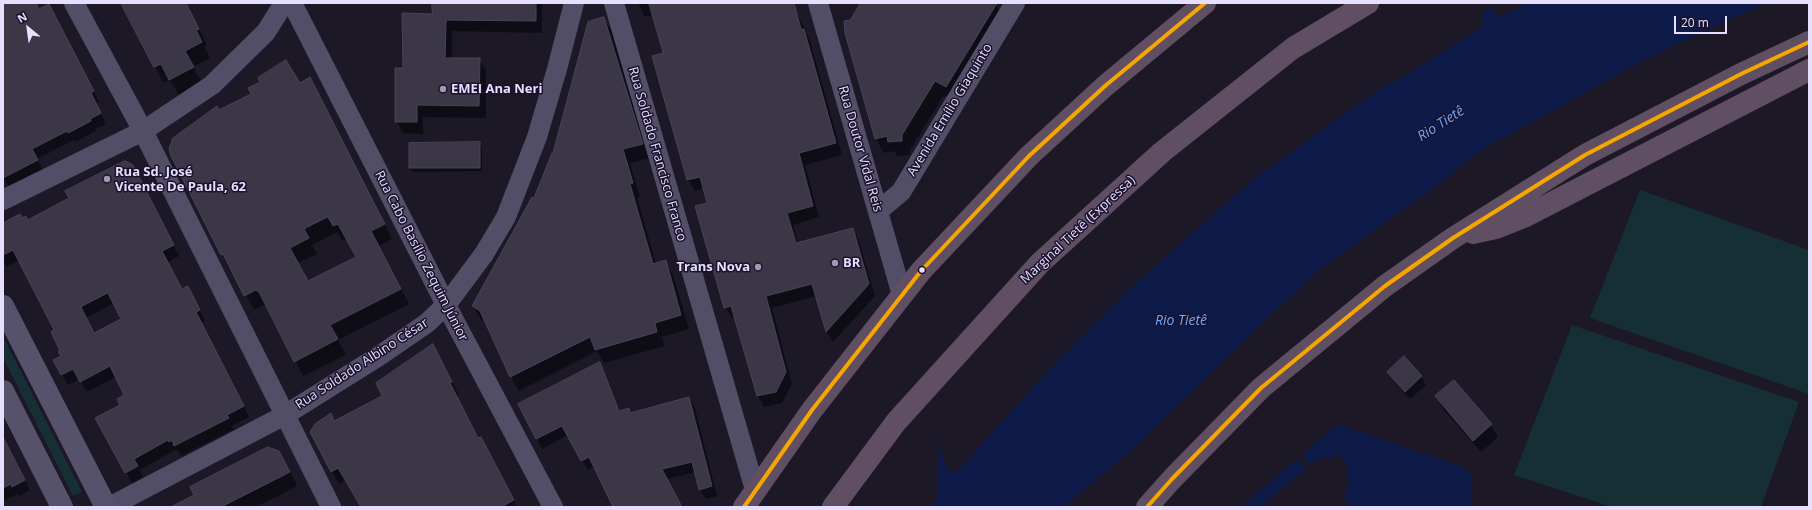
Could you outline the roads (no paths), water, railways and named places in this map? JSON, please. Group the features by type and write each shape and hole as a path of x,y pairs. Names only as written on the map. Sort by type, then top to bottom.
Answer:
{"highway":[{"path":"749,498 812,410 921,271 1029,156 1105,86 1205,3"},
{"name":"Marginal Tietê (Expressa)","path":"833,507 896,422 1040,262 1162,152 1286,53 1368,3"},
{"path":"1147,507 1172,479 1261,388 1385,286 1452,238 1585,155 1741,74 1809,42"},
{"path":"1452,238 1496,228 1526,216 1807,71"}],"main road":[{"path":"3,306 106,507"},
{"path":"3,391 62,507"}],"street":[{"path":"74,3 143,131 331,507"},
{"path":"3,200 143,131 212,84 266,32 284,3"},
{"name":"Rua Cabo Basílio Zequim Júnior","path":"292,3 446,305 553,507"},
{"name":"Rua Soldado Albino César","path":"109,507 284,415 379,356 427,323 446,305 484,254 506,217 537,138 574,3"},
{"name":"Rua Soldado Francisco Franco","path":"614,3 749,498"},
{"name":"Avenida Emílio Giaquinto","path":"878,211 901,192 1015,3"},
{"name":"Rua Doutor Vidal Reis","path":"821,5 902,295"}],"water":[{"name":"Rio Tietê","path":"1528,3 1765,3 1654,55 1483,149 1431,190 1315,273 1129,452 1064,507 930,507 938,496 938,441 948,470 957,472 1044,375 1137,282 1256,177 1384,86 1400,79 1483,26 1481,14 1486,9 1492,8 1498,17"},
{"path":"1340,425 1466,468 1472,476 1472,507 1352,507 1347,504 1345,495 1349,479 1346,470 1349,467 1338,453 1330,460 1322,457 1310,465 1302,455 1331,429"},
{"path":"1297,459 1306,469 1260,507 1241,507"}],"place":[{"name":"EMEI Ana Neri","path":"443,89"},
{"name":"Rua Sd. José Vicente De Paula, 62","path":"107,179"},
{"name":"BR","path":"835,263"},
{"name":"Trans Nova","path":"758,267"}]}
